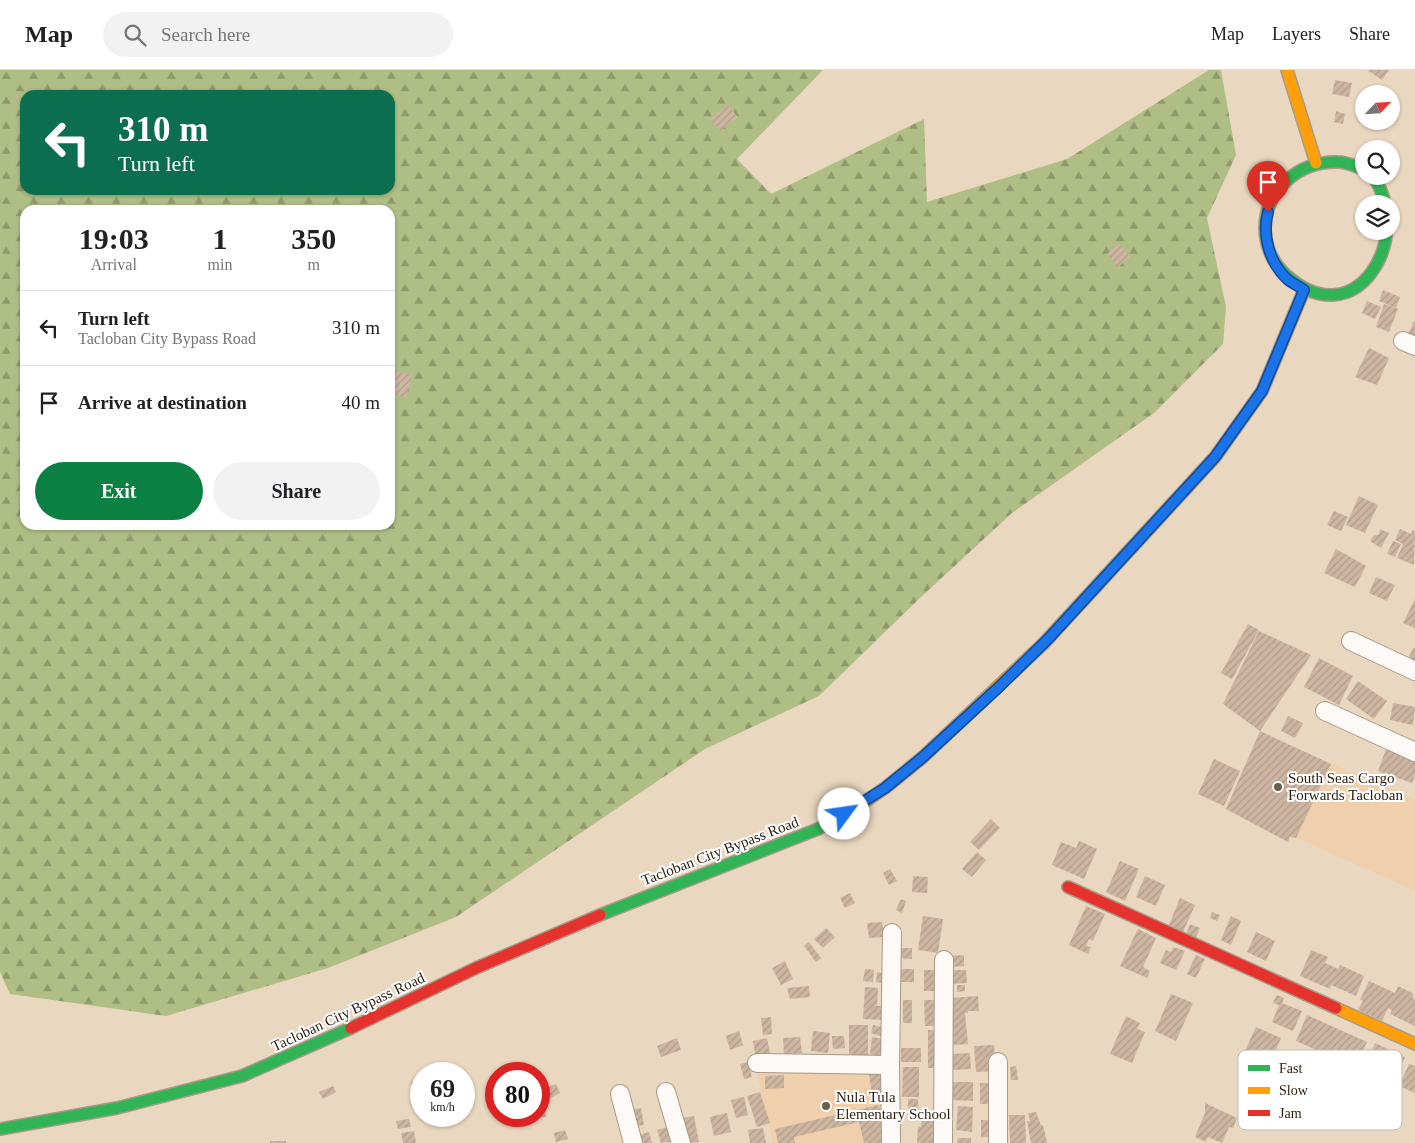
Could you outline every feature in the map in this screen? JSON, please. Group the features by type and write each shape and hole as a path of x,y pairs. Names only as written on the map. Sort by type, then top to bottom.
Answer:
{"main road":[{"path":"1287,70 1316,163"},
{"path":"1355,166 1340,162 1316,163 1297,171 1281,184 1270,202 1265,222 1266,243 1274,262 1286,278 1304,290 1325,296 1347,295 1368,287 1388,266"},
{"name":"Tacloban City Bypass Road","path":"0,1129 117,1108 242,1076 357,1026 476,968 640,898 818,829 885,788 923,757 1049,638 1215,457 1262,391 1304,290"},
{"path":"1068,887 1415,1044"}],"street":[{"path":"1351,642 1415,670"},
{"path":"1325,711 1415,752"},
{"path":"891,1143 892,933"},
{"path":"943,1143 944,960"},
{"path":"998,1062 998,1143"},
{"path":"757,1063 890,1066"},
{"path":"666,1092 681,1143"},
{"path":"620,1094 633,1143"}],"shaded area":[{"path":"1260,731 1331,764 1415,799 1415,891 1297,838 1290,837 1288,842 1226,809"},
{"name":"Nula Tula Elementary School","path":"888,1067 888,1143 773,1143 756,1069"}],"green space":[{"path":"0,70 823,70 737,159 771,194 924,119 927,202 1067,159 1209,70 1221,70 1236,155 1207,218 1226,307 1223,344 1154,413 1012,513 921,597 819,696 705,749 456,917 328,968 166,1016 10,994 0,972"}],"building":[{"path":"1367,70 1389,70 1382,80"},
{"path":"1335,80 1352,83 1349,97 1332,94"},
{"path":"728,105 738,117 720,131 710,119"},
{"path":"1336,111 1345,114 1343,124 1334,122"},
{"path":"1119,244 1130,257 1118,267 1107,254"},
{"path":"1383,290 1400,297 1396,308 1379,301"},
{"path":"1367,301 1381,307 1375,319 1362,313"},
{"path":"1384,304 1398,309 1389,332 1376,327"},
{"path":"1415,322 1415,339 1408,335"},
{"path":"1369,348 1389,358 1377,385 1355,377"},
{"path":"396,371 412,375 406,398 395,395"},
{"path":"1359,496 1378,505 1365,533 1346,525"},
{"path":"1334,511 1348,517 1341,531 1327,525"},
{"path":"1380,529 1389,533 1381,548 1370,541 1373,536 1379,534"},
{"path":"1400,529 1411,534 1413,530 1415,532 1414,565 1397,558 1403,544 1395,540"},
{"path":"1393,541 1401,544 1395,557 1387,554"},
{"path":"1336,549 1366,566 1355,587 1324,573"},
{"path":"1376,577 1395,585 1387,601 1369,593"},
{"path":"1415,599 1415,628 1403,623"},
{"path":"1248,624 1259,630 1232,679 1221,673"},
{"path":"1259,631 1311,655 1260,731 1223,704"},
{"path":"1413,648 1415,648 1415,663 1408,660"},
{"path":"1319,658 1353,676 1339,705 1304,687"},
{"path":"1358,681 1387,701 1374,719 1346,699"},
{"path":"1393,703 1415,707 1413,725 1390,720"},
{"path":"1288,716 1303,723 1295,738 1281,731"},
{"name":"South Seas Cargo Forwards Tacloban","path":"1260,731 1331,764 1296,838 1290,837 1288,842 1226,809"},
{"path":"1386,749 1415,759 1415,775 1412,783 1378,771"},
{"path":"1214,759 1240,771 1224,806 1198,794"},
{"path":"991,819 1000,828 979,850 970,842"},
{"path":"1079,841 1097,849 1084,879 1052,865 1061,842 1076,848"},
{"path":"977,852 986,860 972,877 962,869"},
{"path":"1120,861 1139,869 1125,901 1106,892"},
{"path":"890,869 897,881 889,885 883,873"},
{"path":"913,876 928,877 927,893 912,892"},
{"path":"1145,876 1165,885 1156,906 1136,897"},
{"path":"850,893 855,903 845,908 840,898"},
{"path":"1180,898 1195,905 1183,932 1169,925"},
{"path":"901,899 906,901 902,913 896,910"},
{"path":"1086,906 1105,914 1093,941 1089,939 1086,946 1091,947 1088,954 1069,945"},
{"path":"1212,912 1220,915 1217,921 1210,918"},
{"path":"923,916 943,919 938,953 918,950"},
{"path":"1231,916 1241,921 1231,945 1221,940"},
{"path":"882,922 884,937 869,938 867,923"},
{"path":"1190,924 1200,928 1194,942 1185,938"},
{"path":"826,928 835,937 823,948 814,939"},
{"path":"1138,929 1156,938 1143,967 1150,971 1147,978 1120,966"},
{"path":"1256,932 1275,941 1266,961 1247,952"},
{"path":"809,942 821,958 816,962 804,946"},
{"path":"1173,947 1185,951 1176,970 1160,963 1166,950 1171,952"},
{"path":"897,948 912,948 912,959 897,958"},
{"path":"1311,950 1328,957 1325,963 1338,969 1340,965 1364,976 1356,996 1331,985 1330,989 1300,976"},
{"path":"964,955 964,966 949,967 949,956"},
{"path":"1196,955 1205,959 1196,978 1187,974"},
{"path":"785,961 793,979 781,985 772,968"},
{"path":"865,969 874,970 873,982 863,981"},
{"path":"901,969 914,969 914,982 901,982"},
{"path":"924,970 938,970 938,991 924,991"},
{"path":"949,970 966,970 967,983 950,984"},
{"path":"877,972 889,974 888,984 876,982"},
{"path":"1369,981 1395,993 1398,986 1414,994 1412,997 1415,999 1415,1026 1390,1014 1392,1010 1388,1008 1382,1021 1358,1010 1363,1001 1360,1000"},
{"path":"957,985 965,985 965,991 957,992"},
{"path":"809,986 810,997 790,999 787,988"},
{"path":"865,987 878,988 877,1006 884,1006 884,1020 863,1019"},
{"path":"1171,994 1193,1003 1176,1041 1155,1031"},
{"path":"1277,995 1284,998 1282,1003 1302,1011 1293,1031 1272,1022 1279,1005 1273,1003"},
{"path":"978,996 979,1011 968,1011 968,1013 965,1013 968,1044 954,1045 950,998"},
{"path":"903,1000 912,1000 912,1023 903,1023"},
{"path":"924,1000 937,1000 937,1026 925,1026"},
{"path":"1307,1015 1367,1042 1363,1050 1316,1050 1296,1041"},
{"path":"1126,1016 1140,1023 1137,1029 1145,1032 1132,1063 1110,1054"},
{"path":"771,1017 772,1034 763,1035 761,1018"},
{"path":"849,1025 868,1025 868,1057 849,1057"},
{"path":"873,1025 886,1028 884,1037 871,1033"},
{"path":"1256,1027 1281,1038 1276,1050 1245,1050"},
{"path":"928,1030 942,1030 942,1068 928,1068"},
{"path":"739,1031 743,1045 730,1050 726,1036"},
{"path":"813,1031 830,1033 828,1053 811,1051"},
{"path":"832,1036 844,1036 845,1048 833,1049"},
{"path":"800,1037 802,1053 784,1054 783,1038"},
{"path":"872,1037 888,1040 885,1057 870,1054"},
{"path":"677,1038 681,1050 661,1057 657,1046"},
{"path":"767,1038 771,1058 756,1061 753,1041"},
{"path":"1375,1043 1390,1050 1372,1050"},
{"path":"994,1045 996,1071 976,1072 974,1046"},
{"path":"901,1048 921,1048 921,1062 901,1062"},
{"path":"970,1053 971,1069 953,1070 952,1054"},
{"path":"748,1062 752,1077 744,1079 740,1064"},
{"path":"1409,1064 1415,1066 1415,1093 1402,1087 1402,1079"},
{"path":"1016,1066 1018,1080 1011,1080 1010,1067"},
{"path":"903,1067 919,1067 919,1097 902,1097"},
{"path":"886,1070 889,1091 872,1094 869,1073"},
{"path":"784,1075 784,1088 765,1089 765,1076"},
{"path":"953,1082 973,1082 973,1101 953,1100"},
{"path":"980,1083 994,1083 994,1104 980,1104"},
{"path":"556,1084 560,1093 550,1098 550,1086"},
{"path":"333,1086 336,1092 323,1099 319,1092"},
{"path":"760,1092 770,1123 757,1127 747,1096"},
{"path":"744,1097 748,1115 736,1118 731,1100"},
{"path":"908,1099 918,1099 919,1120 908,1120"},
{"path":"1205,1103 1237,1118 1233,1128 1229,1127 1222,1143 1208,1137 1206,1142 1195,1137 1205,1113"},
{"path":"879,1105 888,1143 864,1143 859,1122 794,1137 795,1143 778,1143 775,1129"},
{"path":"958,1106 973,1107 972,1132 956,1130"},
{"path":"641,1108 644,1125 637,1126 634,1109"},
{"path":"1036,1112 1041,1125 1043,1125 1047,1143 1031,1143 1027,1121 1030,1121 1028,1113"},
{"path":"727,1113 731,1132 714,1136 710,1117"},
{"path":"1009,1115 1025,1115 1026,1143 1010,1143"},
{"path":"694,1116 699,1142 688,1143 682,1118"},
{"path":"922,1116 943,1117 941,1143 917,1143 918,1126 921,1127"},
{"path":"409,1119 411,1127 398,1129 396,1121"},
{"path":"981,1120 990,1120 991,1137 981,1137"},
{"path":"671,1126 676,1141 661,1143 657,1130"},
{"path":"763,1128 766,1143 750,1143 748,1130"},
{"path":"565,1130 568,1139 556,1142 554,1133"},
{"path":"414,1131 416,1143 403,1143 401,1133"},
{"path":"649,1132 652,1143 637,1143 635,1136"},
{"path":"958,1138 971,1138 971,1143 957,1143"},
{"path":"270,1141 286,1141 286,1143 270,1143"}],"traffic: fast":[{"path":"1355,166 1341,162 1311,166 1298,172 1288,180 1271,201 1265,228 1266,241 1277,265 1286,275 1312,291 1335,295 1355,288 1372,272 1382,251 1387,226 1384,201 1377,185"},
{"path":"1044,643 1215,457 1262,391 1304,290"},
{"path":"600,915 818,829 828,823"},
{"path":"0,1129 117,1108 242,1076 351,1028"}],"traffic: slow":[{"path":"1287,70 1316,163"},
{"path":"828,823 857,807 885,788 923,757 1044,643"},
{"path":"1336,1008 1415,1044"}],"traffic: jam":[{"path":"1068,887 1336,1008"},
{"path":"351,1028 476,968 600,915"}],"place":[{"name":"South Seas Cargo Forwards Tacloban","path":"1278,787"},
{"name":"Nula Tula Elementary School","path":"826,1106"}],"route":[{"path":"844,814 885,788 923,757 957,727 1049,638 1215,457 1262,391 1304,290 1286,278 1274,262 1266,243 1265,222 1268,212"}]}
